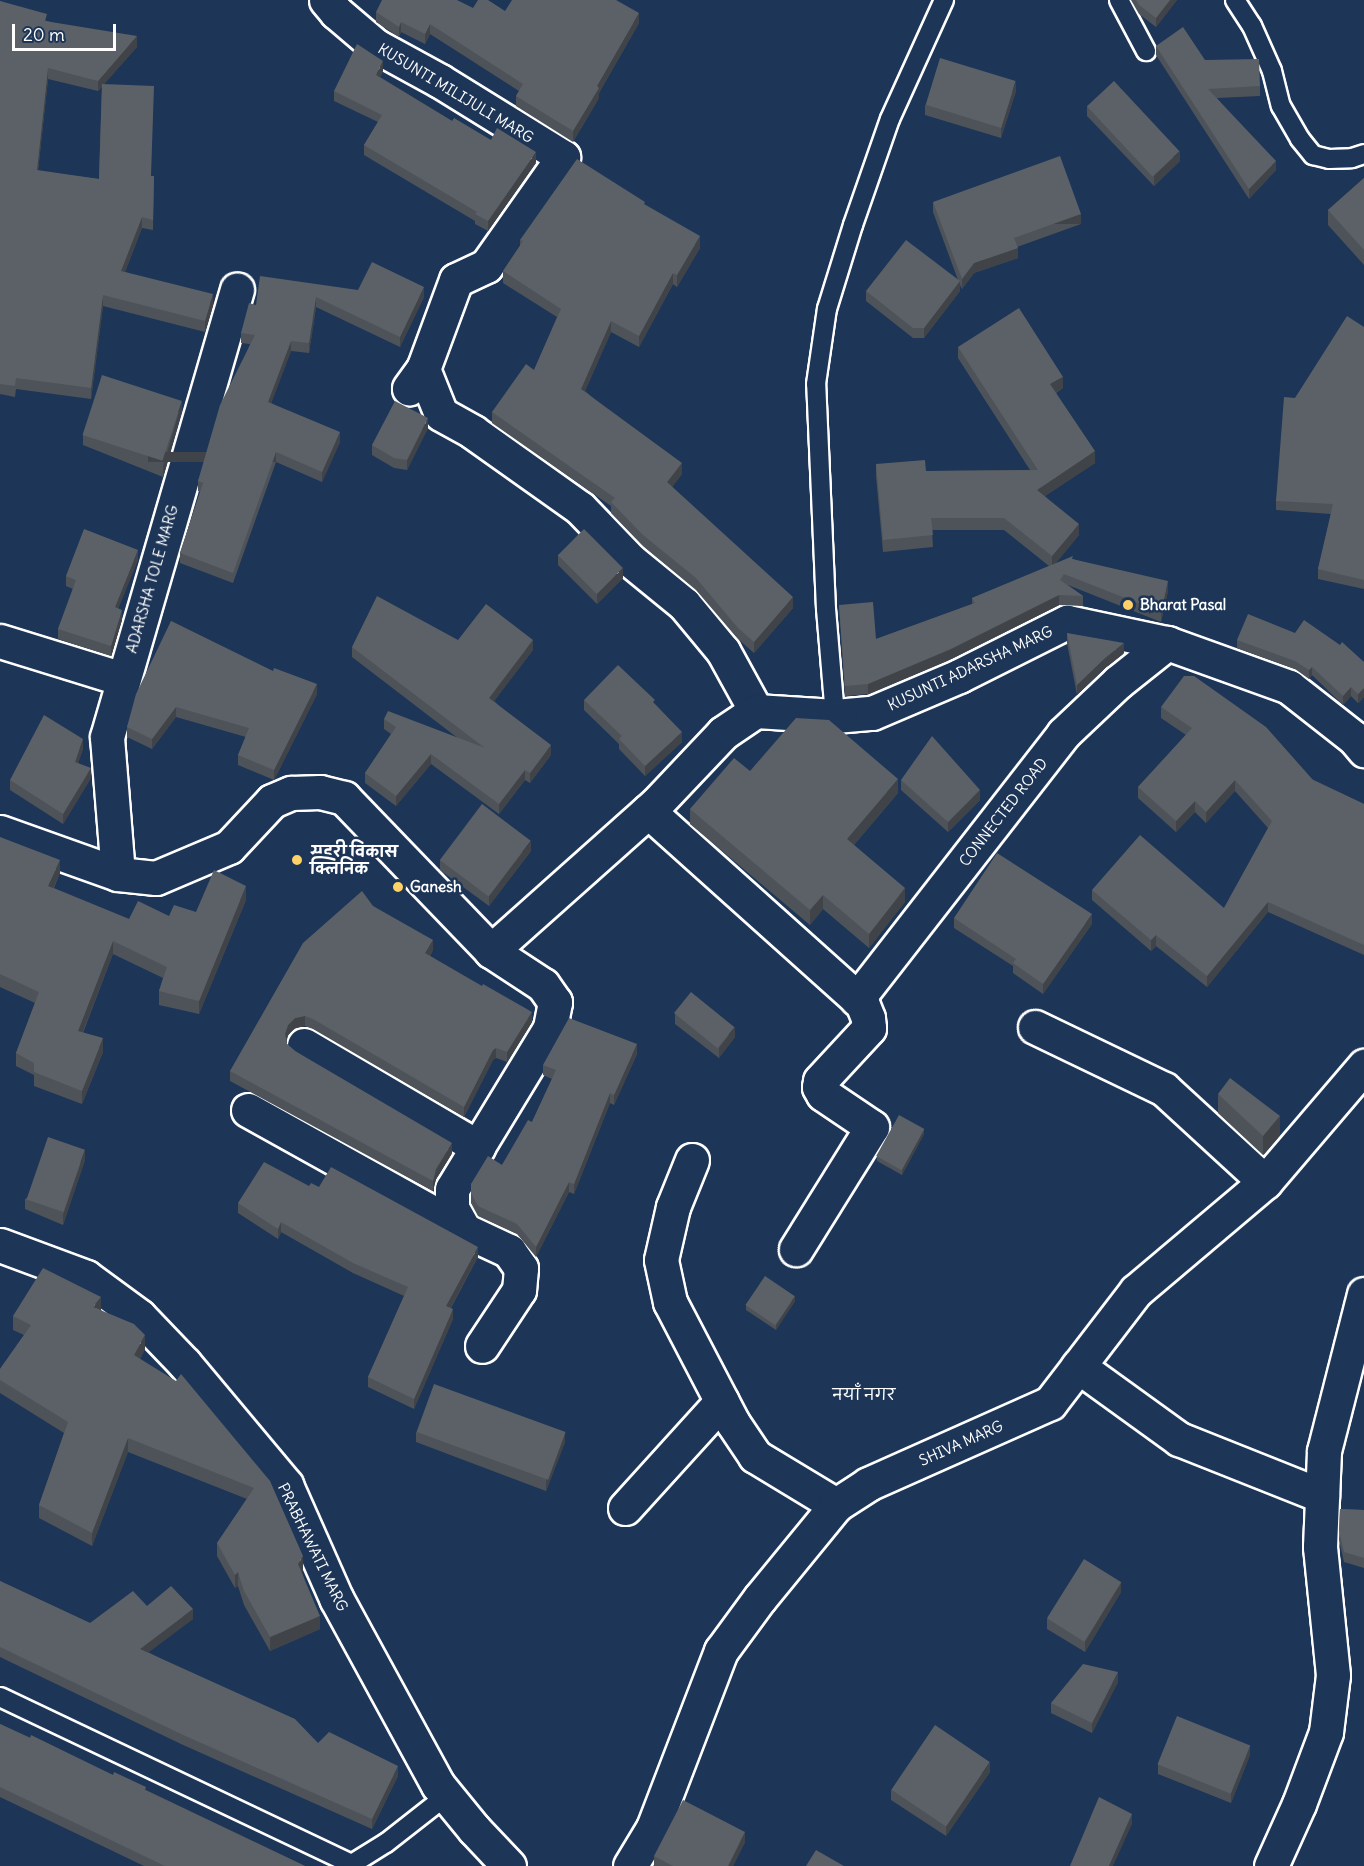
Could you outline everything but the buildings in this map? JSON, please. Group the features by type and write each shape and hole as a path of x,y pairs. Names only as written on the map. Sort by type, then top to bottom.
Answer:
{"street":[{"name":"KUSUNTI MILIJULI MARG","path":"326,0 336,12 376,46 440,81 563,157 486,266 456,280 416,379 441,414 473,432 580,508 630,560 684,604 723,651 756,711"},
{"name":"ADARSHA TOLE MARG","path":"118,874 107,737 237,289"},
{"name":"KUSUNTI ADARSHA MARG","path":"756,711 835,716 872,713 959,676 1067,622 1167,643 1289,687 1354,738 1364,750"},
{"path":"0,641 123,679"},
{"name":"CONNECTED ROAD","path":"857,999 1063,734 1118,681 1167,643"},
{"path":"491,951 648,811 723,733 756,711"},
{"path":"0,832 118,874 156,878 229,847 272,801 291,793 320,792 344,798 491,951 543,985 555,1002 550,1028 452,1190 453,1208 464,1230"},
{"path":"648,811 857,999 868,1018 869,1028 820,1081 819,1087 823,1094 872,1127 796,1249"},
{"path":"1035,1027 1164,1089 1265,1182"},
{"path":"304,1045 478,1147"},
{"name":"SHIVA MARG","path":"630,1866 653,1828 721,1651 760,1598 836,1505 868,1484 1050,1403 1136,1291 1265,1182 1364,1066"},
{"path":"248,1110 464,1230 509,1251 522,1268 519,1290 482,1346"},
{"path":"692,1160 673,1207 661,1260 670,1302 733,1423 755,1455 836,1505"},
{"name":"PRABHAWATI MARG","path":"0,1245 86,1277 139,1316 185,1364 286,1485 336,1598 438,1785 509,1866"},
{"path":"1271,1866 1299,1804 1326,1732 1333,1675 1320,1547 1323,1451 1364,1294"},
{"path":"1078,1366 1179,1439 1322,1496"},
{"path":"625,1508 722,1401"}],"lane":[{"path":"835,716 826,609 816,384 827,309 890,118 944,0"},
{"path":"1119,0 1146,51"},
{"path":"1235,0 1252,26 1272,71 1281,106 1300,139 1313,155 1329,159 1352,158 1364,154"},
{"path":"0,1697 352,1864 386,1843 446,1796"}],"place":[{"name":"Bharat Pasal","path":"1128,605"},
{"name":"सहरी विकास क्लिनिक","path":"297,860"},
{"name":"Ganesh","path":"398,887"}],"district":[{"name":"नयाँ नगर","path":"864,1394"}]}
